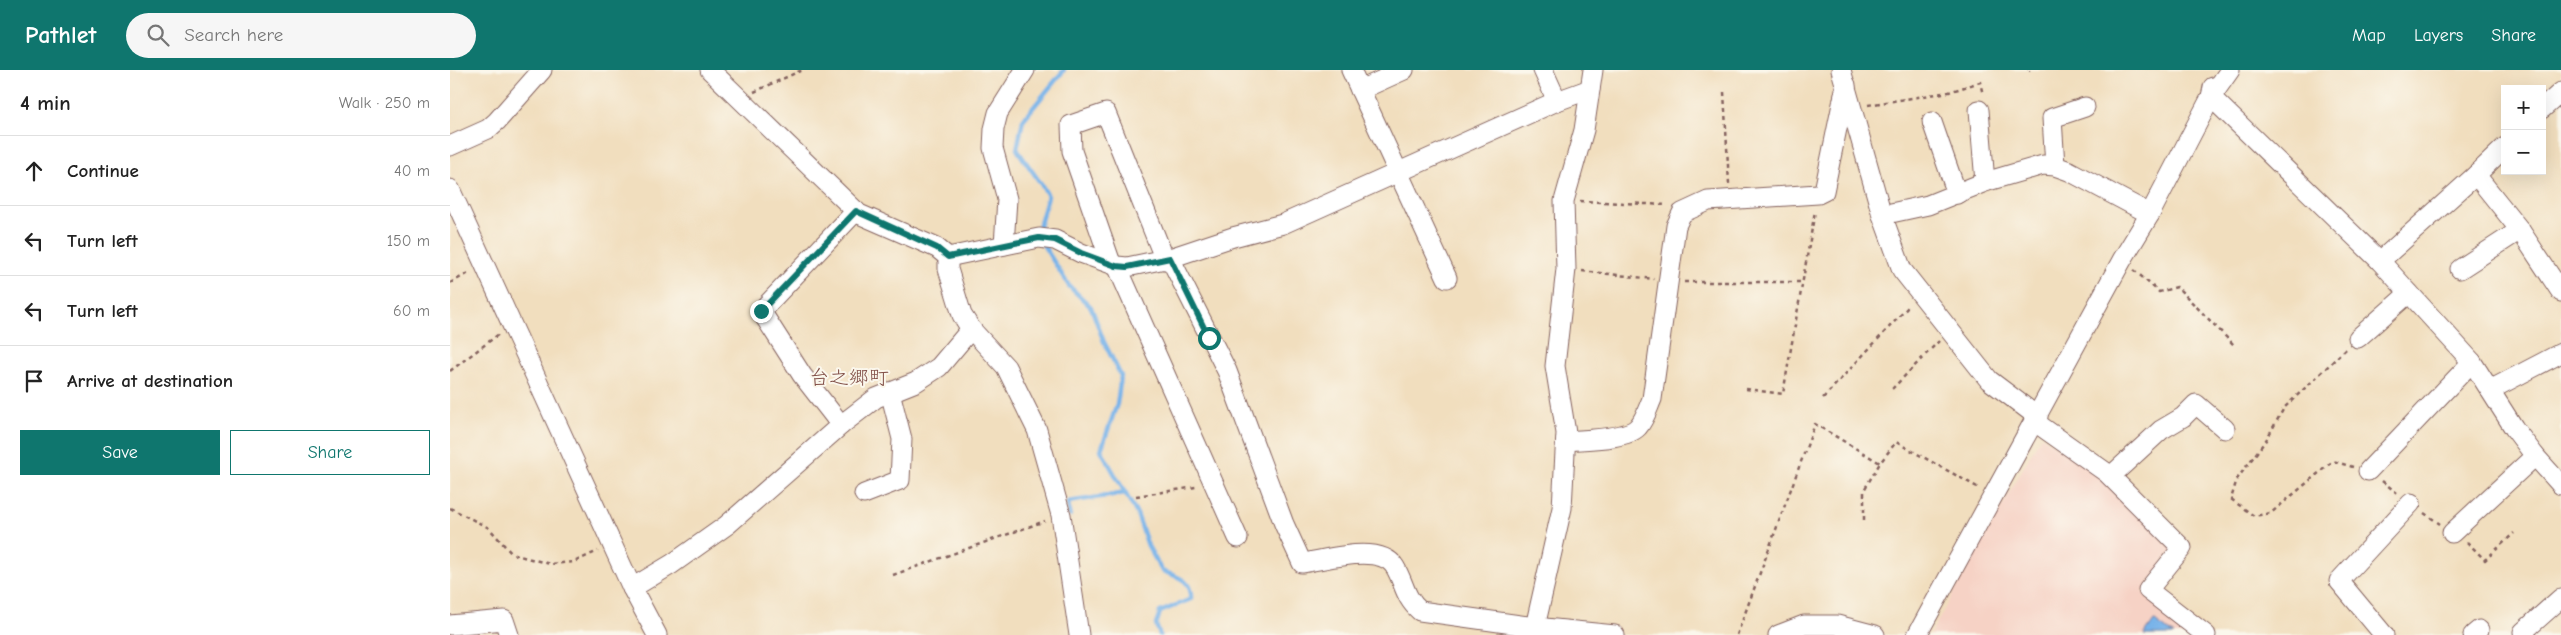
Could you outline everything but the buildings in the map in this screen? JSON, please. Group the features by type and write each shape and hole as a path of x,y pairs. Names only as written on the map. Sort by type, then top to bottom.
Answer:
{"street":[{"path":"450,146 488,129 498,121 542,70"},
{"path":"710,70 856,211 937,248 948,257"},
{"path":"1004,245 1007,199 993,148 994,129 998,113 1025,70"},
{"path":"1351,70 1447,278"},
{"path":"1360,90 1404,70"},
{"path":"1543,70 1557,101"},
{"path":"1529,631 1562,508 1566,440 1555,366 1566,269 1564,201 1584,130 1593,70"},
{"path":"2211,97 2215,70"},
{"path":"1917,635 1993,495 2037,419 2122,260 2150,214 2211,97 2230,70"},
{"path":"1843,77 1882,215 1902,270 1948,331 1989,380 2111,476 2182,548 2148,590 2206,635"},
{"path":"1566,440 1613,437 1626,434 1638,428 1652,399 1676,226 1682,213 1708,201 1818,194 1824,191 1843,77"},
{"path":"948,257 1039,238 1055,240 1081,253 1127,267 1168,259 1233,237 1283,224 1557,101 1590,89"},
{"path":"2211,97 2380,260 2410,293 2472,362 2535,456 2561,485"},
{"path":"1982,103 1986,182"},
{"path":"2055,166 2052,118 2085,107"},
{"path":"1238,538 1114,264 1072,151 1071,125 1106,113 1168,259 1227,371 1284,524 1302,563 1371,553 1385,558 1394,566 1409,602 1420,611 1529,631 1615,635"},
{"path":"1932,122 1957,194"},
{"path":"2380,260 2501,151"},
{"path":"1882,215 1928,204 1986,182 2043,165 2055,166 2150,214"},
{"path":"2476,175 2520,230 2561,292"},
{"path":"450,189 632,588 657,635"},
{"path":"841,425 802,375 761,311 856,211"},
{"path":"2460,269 2520,230"},
{"path":"948,257 948,269 962,315 971,329 1006,367 1038,430 1061,515 1079,635"},
{"path":"2358,338 2410,293"},
{"path":"632,588 672,564 727,525 841,425 876,398 916,382 939,367 971,329"},
{"path":"2490,390 2561,354"},
{"path":"2368,471 2472,362"},
{"path":"864,494 900,480 902,439 890,392"},
{"path":"2111,476 2162,430 2183,417 2196,404 2225,429"},
{"path":"2452,533 2535,456"},
{"path":"2384,635 2339,581 2411,503"},
{"path":"2525,635 2523,632 2561,598"},
{"path":"450,625 504,620 508,635"},
{"path":"1778,635 1804,624 1837,626 1875,635"}],"path":[{"path":"739,98 802,70"},
{"path":"1852,107 1949,92 1980,82 1982,103"},
{"path":"1724,92 1729,200"},
{"path":"1746,389 1783,394 1818,194"},
{"path":"1564,201 1669,205"},
{"path":"2122,260 2159,292 2177,287 2234,345"},
{"path":"450,283 484,264"},
{"path":"1823,398 1881,334 1921,295"},
{"path":"450,371 511,323"},
{"path":"1892,389 1948,331"},
{"path":"2358,338 2284,408 2266,440 2237,480 2231,499 2254,516 2272,513 2333,461 2368,471 2452,533 2461,536 2485,560 2514,534"},
{"path":"1737,635 1815,424 1880,463"},
{"path":"1864,520 1864,490 1880,463 1896,442 1993,495"},
{"path":"1136,496 1214,484"},
{"path":"450,508 489,528 512,554 550,564 574,562 612,544"},
{"path":"893,575 1061,515"}],"shaded area":[{"path":"2041,436 2104,476 2176,547 2143,591 2195,635 1930,635"}],"water":[{"path":"2155,621 2174,635 2144,635"}],"waterway":[{"path":"1040,233 1039,227 1048,196 1017,149 1023,120 1064,70"},
{"path":"1042,243 1069,286 1091,307 1104,342 1121,376 1117,404 1101,450 1137,514 1148,546 1162,571 1183,580 1191,592 1191,599 1160,612 1156,625 1160,635"},
{"path":"1070,515 1068,502 1126,493"}],"district":[{"name":"台之郷町","path":"849,377"}],"route":[{"path":"761,311 856,211 937,248 948,257 1039,238 1055,240 1081,253 1116,266 1127,267 1170,258 1209,338"}]}
